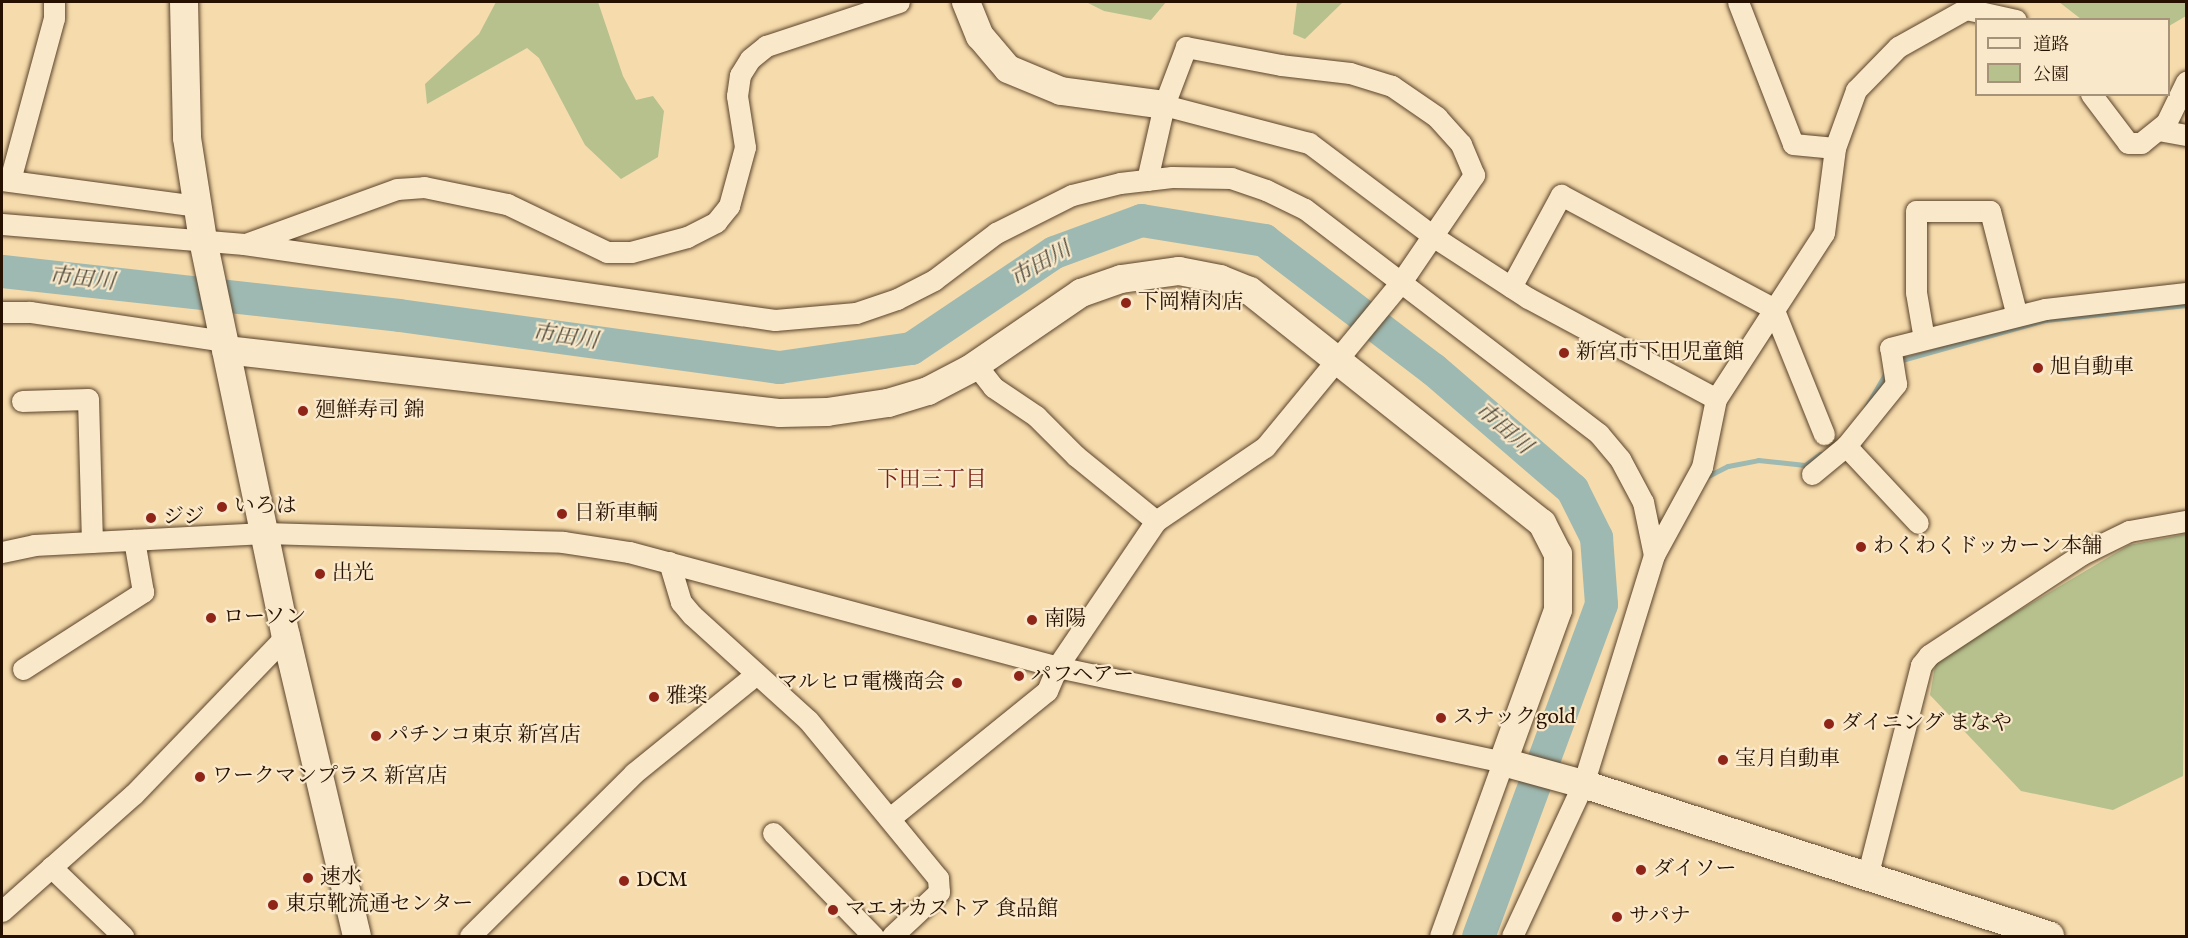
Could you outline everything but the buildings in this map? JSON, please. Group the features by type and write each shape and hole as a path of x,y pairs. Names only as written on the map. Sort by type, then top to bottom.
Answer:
{"street":[{"path":"184,2 187,138 203,240 286,636 357,936"},
{"path":"244,244 397,189 424,187 507,204 607,252 632,252 687,237 716,222 729,206 745,147 737,96 740,75 750,58 766,46 897,2"},
{"path":"966,2 980,36 1008,69 1061,91 1164,105 1309,143 1434,237 1511,287 1716,399"},
{"path":"1738,2 1793,144 1835,148"},
{"path":"59,7 6,180 198,206"},
{"path":"1512,936 1576,783 1654,555 1702,466 1716,399 1773,308 1824,233 1835,148 1856,90 1898,47 1966,9 2007,18"},
{"path":"890,818 1047,691 1057,667 1156,521 1266,447 1401,282 1434,237 1474,175 1461,144 1437,117 1392,86 1350,73 1281,66 1186,47 1164,105 1147,180"},
{"path":"2093,96 2128,143 2141,142 2166,123 2187,82"},
{"path":"2158,130 2187,135"},
{"path":"2,224 244,244 775,320 856,313 897,299 934,280 996,233 1072,195 1147,180 1231,178 1266,190 1305,209 1599,434 1620,459 1643,502 1654,555"},
{"path":"1511,287 1561,195 1773,308 1824,434"},
{"path":"1924,339 1916,292 1916,211 1990,211 2017,316"},
{"path":"2,312 30,312 226,346 780,413 888,403 928,391 976,365 1081,293 1121,279 1179,271 1220,279 1250,291 1517,500 1542,523 1558,554 1558,610 1440,936"},
{"path":"1812,474 1846,446 1896,384 1890,348 2045,309 2187,293"},
{"path":"976,365 993,387 1035,416 1076,456 1156,521"},
{"path":"22,401 88,399 92,542"},
{"path":"1846,446 1918,523"},
{"path":"1867,877 1921,665 1929,656 2082,554 2129,531 2187,521"},
{"path":"2,552 34,545 265,533 563,542 629,552 1057,667 1503,762 1576,783 2050,936"},
{"path":"23,669 143,592 134,540"},
{"path":"669,562 681,602 755,675 808,720 938,878 939,892 892,936"},
{"path":"2,910 134,794 286,636"},
{"path":"470,936 634,773 755,675"},
{"path":"773,833 873,936"},
{"path":"51,867 123,936"}],"green space":[{"path":"496,2 598,2 623,76 636,100 653,96 664,111 658,157 621,179 585,145 539,58 527,48 427,104 425,84 479,34"},
{"path":"1086,2 1166,2 1151,20 1104,11"},
{"path":"1297,2 1343,2 1305,39 1293,34"},
{"path":"2059,2 2186,2 2186,16 2170,25 2170,18 2080,18"},
{"path":"2186,534 2183,776 2113,810 2021,791 1930,695 1936,660 2129,545"}],"waterway":[{"name":"市田川","path":"2,271 399,315 779,367 911,348 1054,252 1141,220 1264,240 1433,369 1572,489 1596,537 1601,604 1478,936"},
{"path":"1898,361 2045,320 2186,305"},
{"path":"1866,407 1888,369"},
{"path":"1708,476 1728,466 1758,460 1805,465 1820,454"}],"place":[{"name":"下岡精肉店","path":"1126,303"},
{"name":"新宮市下田児童館","path":"1564,353"},
{"name":"旭自動車","path":"2038,368"},
{"name":"廻鮮寿司 錦","path":"303,411"},
{"name":"いろは","path":"222,507"},
{"name":"日新車輌","path":"562,514"},
{"name":"ジジ","path":"151,518"},
{"name":"わくわくドッカーン本舗","path":"1861,547"},
{"name":"出光","path":"320,574"},
{"name":"ローソン","path":"211,618"},
{"name":"南陽","path":"1032,620"},
{"name":"パフヘアー","path":"1019,676"},
{"name":"マルヒロ電機商会","path":"957,683"},
{"name":"雅楽","path":"654,697"},
{"name":"スナックgold","path":"1441,718"},
{"name":"ダイニング まなや","path":"1829,724"},
{"name":"パチンコ東京 新宮店","path":"376,736"},
{"name":"宝月自動車","path":"1723,760"},
{"name":"ワークマンプラス 新宮店","path":"200,777"},
{"name":"ダイソー","path":"1641,870"},
{"name":"速水","path":"308,878"},
{"name":"DCM","path":"624,881"},
{"name":"東京靴流通センター","path":"273,905"},
{"name":"マエオカストア 食品館","path":"833,910"},
{"name":"サパナ","path":"1617,917"}],"district":[{"name":"下田三丁目","path":"932,481"}]}
